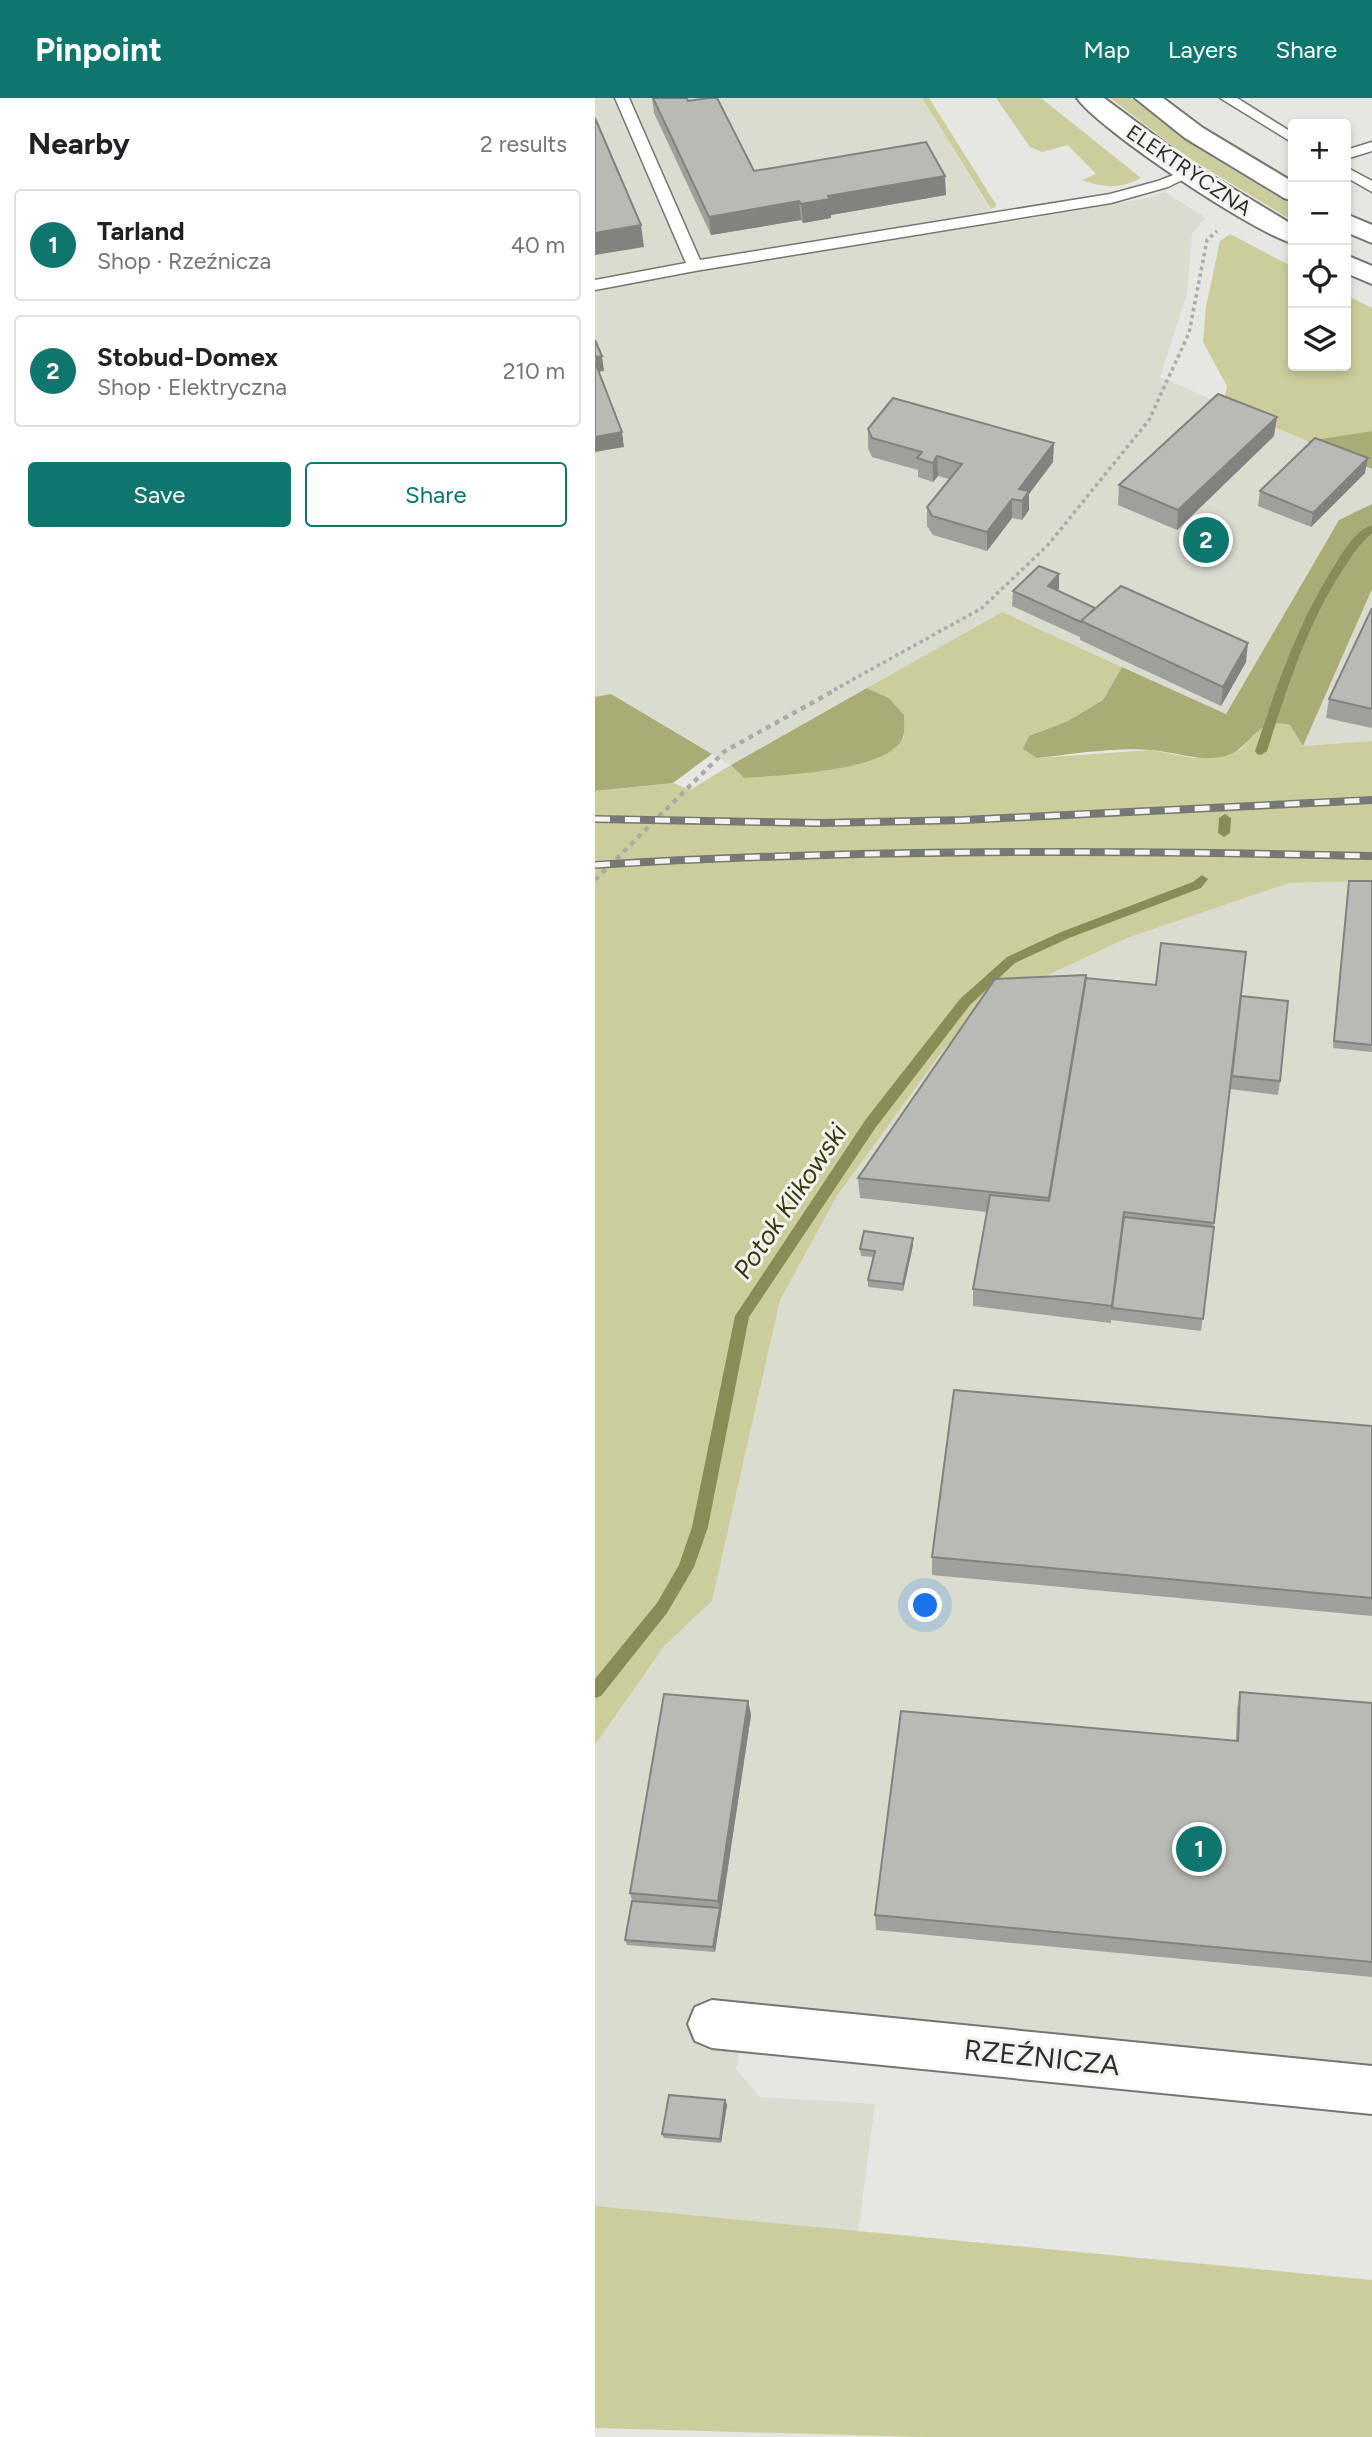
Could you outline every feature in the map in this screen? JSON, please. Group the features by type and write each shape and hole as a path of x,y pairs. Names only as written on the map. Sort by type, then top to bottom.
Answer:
{"main road":[{"name":"ELEKTRYCZNA","path":"1089,98 1121,125 1189,173 1288,232"},
{"name":"ELEKTRYCZNA","path":"1147,98 1194,133 1288,190"},
{"path":"1351,224 1372,235"},
{"path":"1351,266 1372,276"},
{"name":"RZEŹNICZA","path":"712,2024 1372,2090"}],"lane":[{"path":"622,98 695,266"},
{"path":"1227,98 1288,136"},
{"path":"1351,153 1372,146"},
{"path":"595,285 695,266 1111,198 1163,184 1189,173"},
{"path":"1351,174 1372,187"}],"path":[{"path":"595,880 725,751 982,608 1048,545 1149,420 1189,333 1207,240 1247,210"}],"shaded area":[{"path":"595,98 922,98 999,224 1147,198 1165,192 1206,218 1192,233 1187,294 1160,377 1372,469 1372,504 1339,520 1226,714 1002,612 731,765 611,694 595,697"},
{"path":"1372,589 1372,741 1303,746"},
{"path":"1372,881 1372,2068 747,2013 736,2069 760,2097 875,2104 858,2232 595,2206 595,1745 665,1645 712,1601 780,1300 837,1196 944,1049 995,1000 1127,938 1289,883"}],"green space":[{"path":"922,98 929,98 997,206 991,209"},
{"path":"996,98 1041,98 1141,178 1112,186 1082,180 1096,174 1068,145 1042,152 1030,147"},
{"path":"1110,98 1131,98 1215,159 1288,203 1288,218 1189,158"},
{"path":"1230,234 1288,264 1288,371 1351,371 1351,298 1372,308 1372,431 1307,441 1217,402 1225,397 1227,386 1203,342 1206,307 1220,241"},
{"path":"1372,431 1372,469 1307,441"},
{"path":"1372,504 1372,589 1303,746 1290,725 1278,723 1261,729 1231,754 1212,758 1123,749 1037,758 1023,749 1029,736 1068,721 1103,700 1122,667 1226,714 1339,520"},
{"path":"1002,612 1122,667 1103,700 1068,721 1029,736 1037,758 1151,750 1193,758 1240,750 1262,727 1279,722 1290,725 1303,746 1372,741 1372,881 1289,883 1127,938 995,1000 944,1049 837,1196 780,1300 712,1601 665,1645 595,1745 595,791 673,783 690,790 731,765 744,778 894,749 904,737 904,715 889,698 867,688"},
{"path":"867,688 889,698 904,715 903,737 894,749 856,765 806,773 744,778 731,765"},
{"path":"611,694 712,754 673,783 595,791 595,697"},
{"path":"595,2206 1372,2280 1372,2437 923,2437 595,2428"}],"building":[{"path":"653,98 687,98 688,101 717,98 754,171 926,142 945,176 828,196 830,199 801,204 799,201 709,217"},
{"path":"595,118 641,225 595,233"},
{"path":"595,340 602,356 595,357"},
{"path":"595,362 622,432 595,437"},
{"path":"1218,394 1277,417 1178,510 1119,485"},
{"path":"893,398 1054,443 1019,489 1029,491 1022,501 1012,499 987,532 932,516 927,507 962,464 937,456 933,463 917,458 922,452 872,438 868,429"},
{"path":"1315,438 1368,458 1313,513 1260,491"},
{"path":"1039,566 1059,574 1048,586 1095,608 1081,622 1013,591"},
{"path":"1121,586 1248,643 1223,687 1081,621"},
{"path":"1372,608 1372,709 1329,699"},
{"path":"1349,881 1372,881 1372,1045 1334,1041"},
{"path":"1161,943 1246,952 1214,1223 1124,1212 1112,1306 973,1289 990,1195 1049,1201 1086,978 1156,985"},
{"path":"1086,975 1049,1198 858,1178 995,979"},
{"path":"1241,996 1288,1001 1280,1081 1232,1076"},
{"path":"1124,1217 1214,1227 1203,1319 1112,1308"},
{"path":"864,1231 913,1238 903,1284 868,1280 875,1251 860,1249"},
{"path":"954,1390 1372,1426 1372,1598 932,1557"},
{"path":"1240,1692 1372,1703 1372,1962 875,1915 901,1711 1238,1741"},
{"path":"664,1694 748,1701 718,1901 630,1893"},
{"path":"632,1901 720,1908 713,1947 625,1940"},
{"path":"669,2095 725,2100 720,2139 662,2134"}],"waterway":[{"name":"Potok Klikowski","path":"1261,751 1294,654 1315,608 1351,549 1372,528"},
{"name":"Potok Klikowski","path":"1224,833 1225,818"},
{"name":"Potok Klikowski","path":"595,1691 662,1608 686,1567 700,1527 742,1316 871,1123 965,1002 1011,960 1065,935 1197,885 1202,879"}],"railway":[{"path":"595,819 820,823 964,820 1372,800"},
{"path":"595,865 789,856 983,852 1372,856"}],"place":[{"name":"Stobud-Domex","path":"1206,540"},
{"name":"Tarland","path":"1199,1849"}]}
